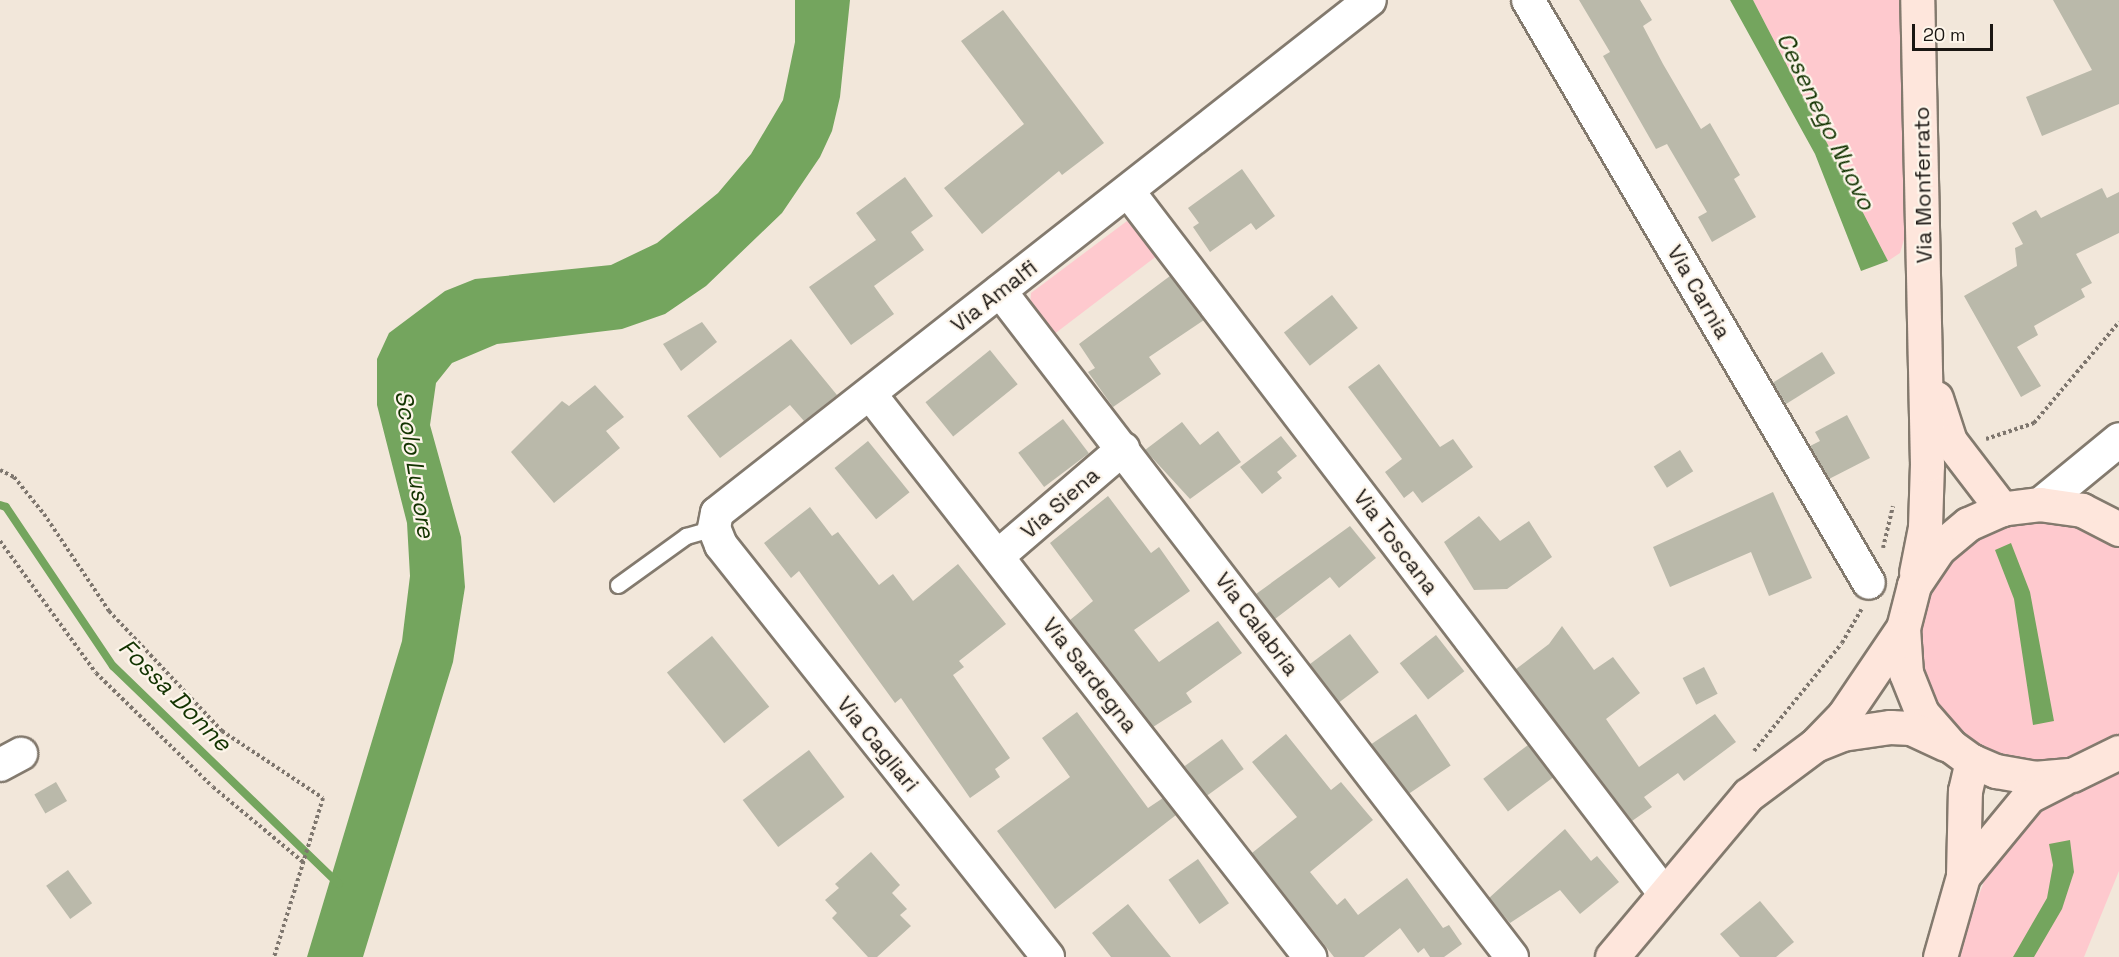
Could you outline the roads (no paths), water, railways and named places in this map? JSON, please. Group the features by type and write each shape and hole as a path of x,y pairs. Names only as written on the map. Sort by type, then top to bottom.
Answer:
{"main road":[{"name":"Via Monferrato","path":"1903,628 1925,527 1927,370 1917,0"},
{"name":"Via Monferrato","path":"1927,370 1950,441 2002,509"},
{"path":"1914,585 1939,548 1968,524 2002,509 2040,504 2082,510 2119,529"},
{"path":"1612,957 1748,795 1815,746 1844,715 1903,628"},
{"path":"1903,628 1905,673 1922,713 1961,753 1965,791 1963,876 1940,957"},
{"path":"1815,746 1842,734 1890,728 1911,728 1996,771 2034,778 2072,775"},
{"path":"1963,876 2029,796 2119,752"}],"street":[{"name":"Via Amalfi","path":"714,528 717,513 731,501 1370,0"},
{"name":"Via Carnia","path":"1528,0 1869,583"},
{"name":"Via Toscana","path":"1128,190 1664,893"},
{"name":"Via Calabria","path":"1000,291 1512,957"},
{"name":"Via Sardegna","path":"870,394 1310,957"},
{"path":"2040,504 2119,439"},
{"name":"Via Siena","path":"998,556 1123,449"},
{"name":"Via Cagliari","path":"714,528 740,571 1048,957"}],"lane":[{"path":"618,585 686,536 714,528"}],"water":[{"name":"Scolo Lusore","path":"795,0 850,0 840,97 832,131 820,157 782,213 706,286 665,314 622,329 497,344 452,363 436,383 430,425 461,537 465,587 453,662 363,957 307,957 402,641 410,576 407,523 377,405 377,359 389,333 445,291 475,279 611,265 657,243 718,193 751,154 783,100 795,42"},
{"path":"1730,0 1753,0 1888,261 1861,271 1815,154"},
{"path":"2011,543 2030,592 2054,721 2033,725 2014,599 1995,550"},
{"path":"2070,840 2074,872 2062,909 2034,957 2013,957 2047,898 2053,865 2049,844"}],"waterway":[{"name":"Fossa Donne","path":"0,505 6,507 113,666 339,884"}],"water label":[{"name":"Cesenego Nuovo","path":"1826,121"}]}
